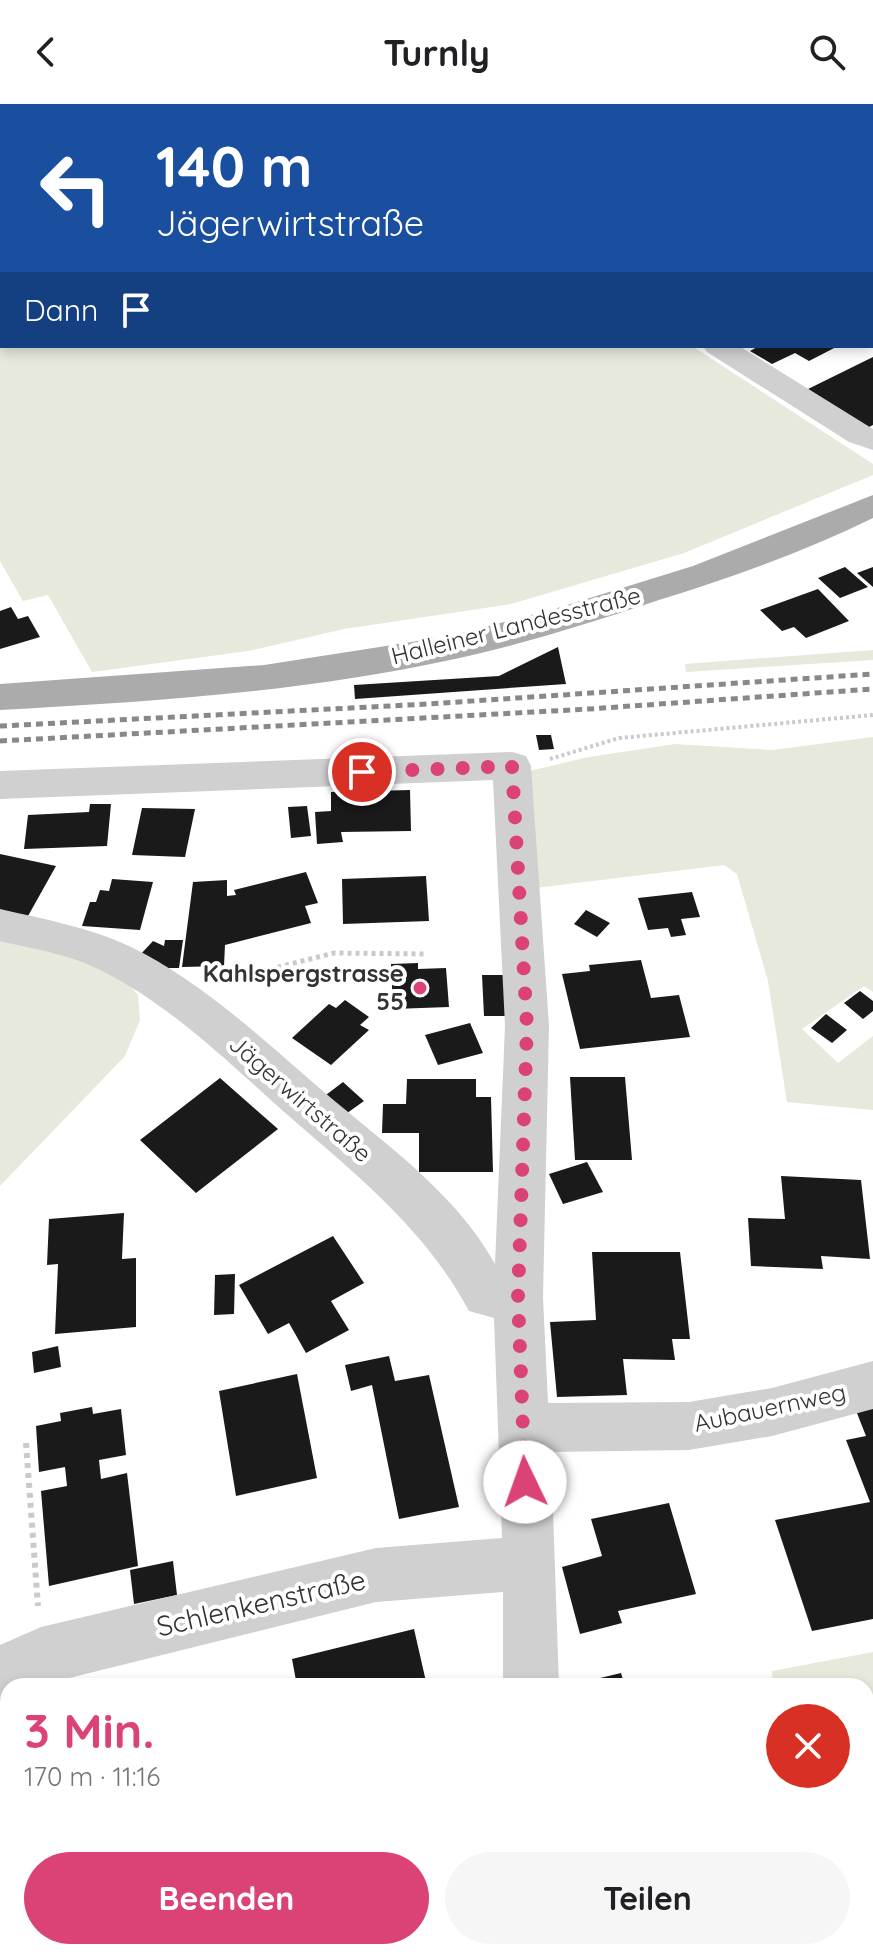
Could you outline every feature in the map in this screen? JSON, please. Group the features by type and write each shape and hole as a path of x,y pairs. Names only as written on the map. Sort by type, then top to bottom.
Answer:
{"main road":[{"name":"Halleiner Landesstraße","path":"0,697 239,681 423,654 604,606 697,577 778,548 873,505"}],"street":[{"path":"721,348 860,435 873,440"},
{"path":"0,785 512,766 527,1026 518,1297 530,1563 531,1678"},
{"name":"Jägerwirtstraße","path":"0,925 51,936 114,958 187,1002 431,1213 469,1260 486,1295 518,1297"},
{"name":"Aubauernweg","path":"523,1428 689,1426 772,1412 873,1385"},
{"name":"Schlenkenstraße","path":"21,1665 376,1575 530,1563"}],"path":[{"path":"512,766 554,758 619,738 873,715"},
{"path":"187,1002 222,982 334,953 427,954"},
{"path":"21,1665 26,1443"}],"shaded area":[{"path":"0,348 695,348 873,464 873,475 684,553 511,604 344,629 248,651 92,672 48,595 23,601 0,561"},
{"path":"873,650 873,660 686,672 685,664"},
{"path":"873,737 873,992 864,986 802,1029 838,1063 873,1036 873,1110 787,1102 768,981 737,874 724,865 535,888 525,772 589,757 675,744 772,750"},
{"path":"0,936 87,958 121,976 138,995 140,1020 125,1056 0,1186"},
{"path":"873,1652 873,1678 772,1678 772,1671"}],"building":[{"path":"755,348 834,348 809,361 795,353 772,364 750,351"},
{"path":"873,357 873,425 867,428 806,390"},
{"path":"845,567 868,587 840,598 818,578"},
{"path":"873,567 873,587 857,573"},
{"path":"818,589 849,621 806,638 794,627 782,631 760,610"},
{"path":"11,607 18,619 28,616 40,637 0,649 0,611"},
{"path":"558,647 566,684 355,699 354,685 499,676"},
{"path":"536,735 551,735 554,749 539,750"},
{"path":"410,790 411,831 341,832 343,842 317,844 315,812 331,811 331,792"},
{"path":"90,804 111,804 107,846 24,849 28,815 89,812"},
{"path":"307,806 311,836 291,838 288,807"},
{"path":"142,808 195,809 185,857 132,855"},
{"path":"0,854 56,866 28,916 0,910"},
{"path":"306,872 318,903 305,906 311,923 225,945 224,966 182,967 193,882 227,880 227,896 236,895 234,890"},
{"path":"426,876 429,921 343,924 342,879"},
{"path":"112,879 153,882 140,930 82,926 90,902 96,902 100,890 109,891"},
{"path":"692,892 700,917 681,919 686,935 671,937 668,928 648,930 638,898"},
{"path":"586,910 610,923 597,937 574,924"},
{"path":"165,940 183,940 179,968 162,968 139,956 153,941 164,946"},
{"path":"641,960 651,998 679,995 690,1037 580,1049 562,974 590,971 589,965"},
{"name":"Kahlspergstrasse 55","path":"418,963 418,969 446,968 449,1007 393,1009 391,964"},
{"path":"482,975 509,975 511,1016 484,1016"},
{"path":"860,991 873,1001 873,1011 863,1019 844,1003"},
{"path":"345,1000 369,1017 360,1025 369,1030 331,1065 292,1038 329,1004 336,1008"},
{"path":"826,1014 847,1030 832,1043 811,1028"},
{"path":"470,1023 483,1053 438,1065 425,1035"},
{"path":"570,1077 625,1077 632,1160 575,1160"},
{"path":"220,1078 278,1129 196,1193 140,1140"},
{"path":"407,1079 476,1079 476,1097 491,1097 493,1172 419,1172 419,1133 382,1133 383,1104 406,1104"},
{"path":"343,1082 364,1101 343,1116 322,1098"},
{"path":"587,1162 603,1192 563,1204 549,1174"},
{"path":"781,1176 861,1180 870,1259 821,1256 823,1269 751,1266 748,1218 785,1219"},
{"path":"124,1213 122,1259 136,1258 136,1327 55,1334 58,1264 47,1265 49,1219"},
{"path":"333,1236 364,1283 331,1301 349,1330 306,1353 289,1323 268,1334 239,1285"},
{"path":"592,1252 680,1252 690,1339 672,1339 675,1360 623,1359 627,1395 557,1397 550,1322 596,1320"},
{"path":"235,1274 234,1314 214,1315 215,1275"},
{"path":"58,1346 61,1367 34,1373 32,1352"},
{"path":"389,1356 395,1381 429,1375 459,1507 399,1519 372,1385 351,1391 345,1365"},
{"path":"297,1374 317,1478 236,1496 219,1391"},
{"path":"873,1394 873,1619 812,1631 775,1520 870,1502 846,1440 866,1436 851,1398"},
{"path":"92,1407 93,1414 121,1409 126,1455 99,1460 101,1479 127,1473 138,1566 49,1586 41,1491 67,1486 65,1467 39,1472 36,1426 61,1421 60,1413"},
{"path":"669,1503 696,1594 618,1611 622,1623 580,1634 562,1567 602,1556 591,1519"},
{"path":"173,1561 177,1595 134,1604 130,1570"},
{"path":"414,1629 425,1678 296,1678 292,1659"},
{"path":"621,1673 623,1678 600,1678"}],"railway":[{"path":"0,726 428,704 873,674"},
{"path":"0,741 589,709 873,689"}],"place":[{"name":"Kahlspergstrasse 55","path":"420,988"}],"route":[{"path":"362,772 512,766 527,1026 518,1297 525,1482"}]}
